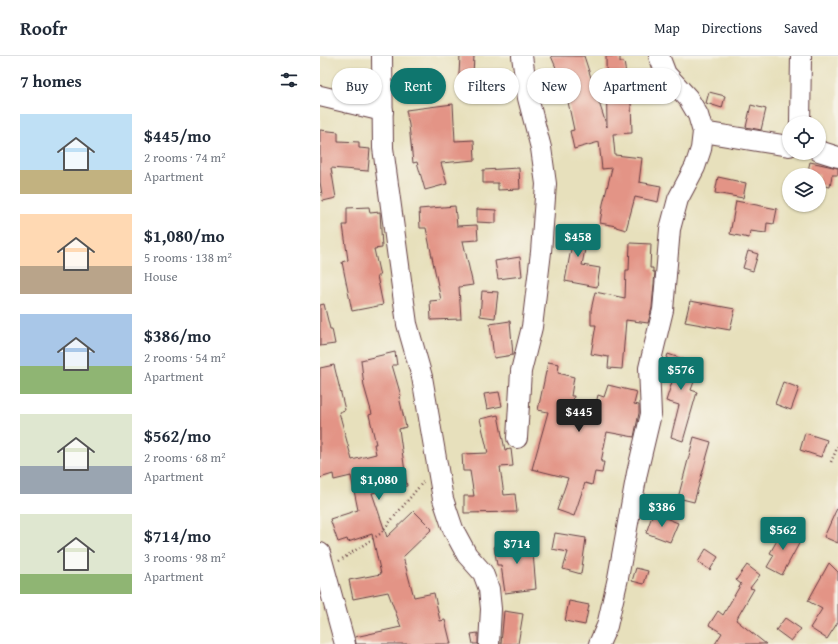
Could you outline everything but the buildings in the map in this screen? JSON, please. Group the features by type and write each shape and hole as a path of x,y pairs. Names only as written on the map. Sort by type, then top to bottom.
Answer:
{"street":[{"path":"382,56 383,148 406,324 422,377 443,499 453,529 467,555 482,573 489,589 491,609 489,644"},
{"path":"517,438 522,371 532,327 541,252 546,184 541,148 528,98 522,56"},
{"path":"599,644 607,626 618,578 637,473 651,414 649,368 663,310 670,229 678,199 695,167 701,149 703,132 698,115 688,98 666,74 659,56"},
{"path":"800,116 802,56"},
{"path":"320,96 383,111"},
{"path":"703,132 782,145"},
{"path":"826,153 838,157"},
{"path":"322,562 345,644"}],"path":[{"path":"831,462 838,446"},
{"path":"322,562 380,534 431,473 436,457"}]}
